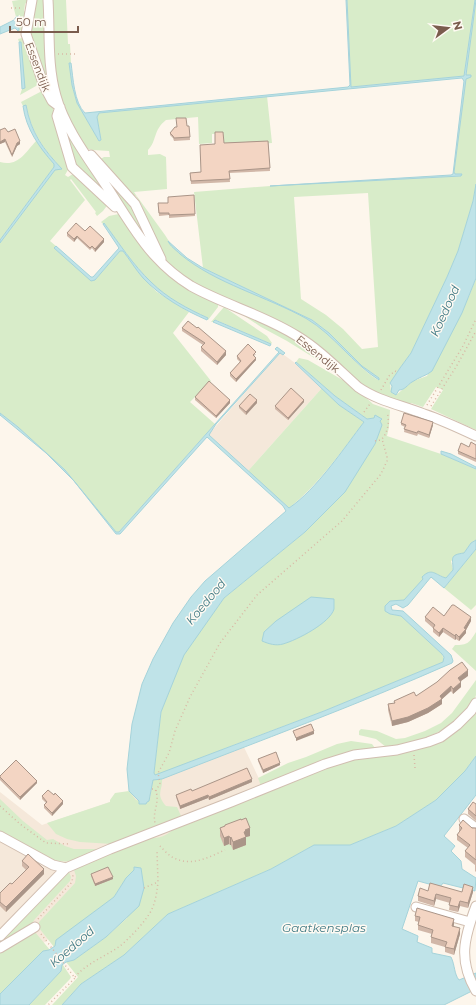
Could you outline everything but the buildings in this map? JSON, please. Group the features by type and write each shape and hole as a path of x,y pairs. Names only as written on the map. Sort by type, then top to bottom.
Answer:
{"street":[{"name":"Essendijk","path":"32,0 26,34 44,86 52,101 60,108"},
{"name":"Essendijk","path":"48,0 50,54 53,84 60,108 83,149 126,217 146,246 163,264 175,275 191,286 272,322 298,336 358,387 366,392 382,400 425,414 476,436"},
{"name":"Essendijk","path":"60,108 57,116 72,167 126,217"},
{"name":"Essendijk","path":"83,149 90,153 135,204 163,264"},
{"path":"0,936 66,868 110,849 325,764 354,755 413,747 441,737 464,718 476,703"},
{"path":"464,819 476,828"},
{"path":"0,836 53,865 66,868"},
{"path":"476,906 470,922 464,956 465,967 476,990"},
{"path":"416,907 470,922"},
{"path":"0,948 35,927"}],"path":[{"path":"50,54 76,54"},
{"path":"425,414 463,346 476,319"},
{"path":"425,414 430,409 456,368 476,330"},
{"path":"364,412 372,402"},
{"path":"158,831 154,814 158,804 156,791 160,781 158,773 169,753 190,697 220,643 257,595 342,521 381,474 387,461 382,439"},
{"path":"413,747 415,768"},
{"path":"152,789 155,789 156,791"},
{"path":"0,806 20,824 46,843 70,844"},
{"path":"160,846 173,858 183,862 197,862 225,850"},
{"path":"48,1005 80,971 92,962 121,946 143,922 151,910 156,896 158,882 157,851"},
{"path":"66,868 71,871 74,876 72,882 38,919 35,927 75,978"},
{"path":"144,888 158,882"}],"shaded area":[{"path":"280,352 295,363 322,388 248,471 210,437 209,434"},
{"path":"242,743 294,852 99,896 0,980 0,792 42,825 110,802"}],"green space":[{"path":"28,0 25,4 24,11 28,13 23,29 18,32 18,16 16,17 12,1"},
{"path":"34,0 45,0 53,98 30,35"},
{"path":"51,0 66,0 68,44 70,44 71,63 69,63 72,85 77,103 99,141 101,140 97,117 98,113 267,96 272,143 224,146 223,134 212,134 212,143 199,144 198,117 166,120 159,128 151,147 148,150 148,155 160,154 166,157 167,189 134,192 172,244 180,253 198,267 307,319 326,333 360,366 378,380 379,378 362,366 329,333 312,320 203,268 194,192 270,186 461,176 461,174 455,174 454,172 466,78 471,78 466,75 476,0 476,184 473,201 458,251 447,277 411,353 390,383 391,392 396,395 413,381 427,376 469,296 476,278 476,430 431,409 443,390 436,387 423,407 411,403 408,405 383,397 363,386 326,354 185,278 166,263 140,207 142,206 136,196 132,195 99,160 104,157 110,157 109,151 88,149 71,122 59,95 55,72","holes":["368,193 378,347 362,349 343,329 326,315 301,299 294,197"]},
{"path":"347,0 475,0 464,76 351,87"},
{"path":"18,39 24,39 39,82 36,86 20,95 22,89 24,89 20,42"},
{"path":"42,91 53,108 64,149 64,159 69,168 65,175 68,177 73,174 109,203 97,216 95,213 96,212 71,179 70,180 85,200 50,241 56,246 54,248 95,280 120,251 123,251 143,278 157,292 189,312 173,333 211,381 190,402 215,424 119,532 116,532 65,470 18,427 0,413 0,243 55,169 62,169 39,140 31,124 26,105 23,106 21,102"},
{"path":"60,116 110,198 76,167"},
{"path":"36,141 54,164 54,167 0,240 0,162 12,163 16,161 25,154"},
{"path":"94,162 131,204 151,246"},
{"path":"119,214 143,247 218,304 218,307 208,320 208,318 185,307 163,293 126,254 104,223 103,224 101,222 109,216"},
{"path":"224,307 267,336 272,343 271,344 216,320 211,322"},
{"path":"231,307 296,339 337,372 287,341 261,327"},
{"path":"299,358 308,360 353,386 373,404 390,410 387,436 441,454 476,469 476,540 471,543 464,553 451,561 453,570 446,578 430,572 404,600 390,601 390,614 401,616 442,654 444,660 443,662 324,711 155,776 154,773 161,712 183,655 224,598 305,532 375,444 381,425 380,421 382,419 367,419 335,396 296,362"},
{"path":"322,388 339,405 364,422 320,478 289,508 248,471"},
{"path":"476,549 476,605 471,610 444,588"},
{"path":"476,632 476,671 452,649 455,645 463,645 468,643"},
{"path":"476,680 476,695 474,701 460,717 451,724 431,735 386,747 376,739 359,735 359,731 361,729 377,731 396,739 405,738 425,731 441,723 452,713"},
{"path":"476,709 476,756 465,771 436,800 396,826 350,845 314,845 271,869 168,914 124,955 81,984 62,1005 52,1005 78,977 66,962 74,960 106,937 127,918 134,870 126,878 114,897 54,947 39,928 39,922 75,883 76,876 74,870 149,838 165,835 173,829 324,767 351,759 414,750"},
{"path":"351,741 372,744 375,748 335,756 261,786 258,778 288,763 337,744"},
{"path":"162,779 160,795 163,802 166,806 177,807 182,818 112,844 80,842 67,839 56,834 47,823 110,802 115,793 129,791 136,800 147,802 150,798 153,780"},
{"path":"0,799 23,821 47,840 53,839 74,849 99,849 71,861 54,860 34,852 0,834"},
{"path":"69,872 71,877 70,881 30,926 0,945 0,941"},
{"path":"35,932 50,950 43,951 0,994 0,951"},
{"path":"62,965 71,977 70,979 45,1005 29,1005 61,971"}],"water":[{"path":"346,0 351,87 464,76 476,0 466,75 471,75 471,77 466,79 454,172 455,174 462,174 461,176 270,186 453,174 464,81 462,78 99,113 97,117 101,140 99,141 77,103 72,85 69,63 71,63 73,82 78,103 85,113 348,87 350,85"},
{"path":"18,16 18,31 15,28 0,34 0,27 14,20"},
{"path":"19,42 21,42 25,88 22,89"},
{"path":"26,105 31,124 39,140 62,169 55,170 0,243 0,240 54,167 54,164 38,144 30,130 23,106"},
{"name":"Koedood","path":"476,184 476,278 462,313 432,371 399,390 396,395 391,392 392,386 390,383 411,353 447,277 458,251 473,201"},
{"path":"104,223 132,261 151,282 178,303 208,318 207,320 181,307 157,291 143,278 123,251 120,251 95,280 91,281 54,248 56,246 91,277 93,277 119,248 103,224"},
{"path":"168,241 187,258 203,268 312,320 329,333 362,366 379,378 379,380 360,366 326,333 307,319 209,274 180,254"},
{"path":"215,320 271,344 270,346 213,322"},
{"name":"Koedood","path":"277,347 285,353 283,355 280,353 216,424 209,435 289,508 309,491 319,480 364,422 339,405 295,363 296,362 335,396 367,419 374,418 375,415 382,419 380,421 382,425 375,444 345,492 305,532 224,598 184,655 161,712 155,775 324,711 443,662 444,657 442,654 401,616 390,614 385,611 385,606 390,601 404,600 423,579 422,577 425,574 431,572 446,578 453,570 454,556 464,553 471,543 476,540 476,549 444,588 431,577 408,605 403,608 396,604 391,606 392,610 403,611 451,655 453,661 452,663 344,708 162,779 153,780 149,801 146,804 139,804 139,801 129,791 127,769 132,724 142,684 153,659 173,623 191,597 205,581 286,511 283,506 207,437 120,534 116,534 74,481 46,453 0,415 0,413 18,427 65,470 116,532 119,532 279,352 275,349"},
{"path":"441,451 451,454 476,467 476,469 441,454"},
{"path":"311,597 334,599 334,609 326,620 304,635 283,644 278,645 262,641 264,632 276,621"},
{"name":"Gaatkensplas","path":"476,756 476,795 444,836 455,846 451,851 461,861 462,869 476,878 475,891 443,883 440,887 418,881 402,929 418,936 417,942 432,948 432,953 451,957 459,980 476,973 476,989 444,1005 62,1005 81,984 124,955 168,914 271,869 314,845 350,845 396,826 436,800 465,771"},
{"name":"Koedood","path":"134,867 141,868 144,888 139,906 106,937 74,960 66,962 62,965 61,971 29,1005 0,1005 0,994 43,951 49,950 55,946 56,940 114,897 126,878 134,870"}]}
